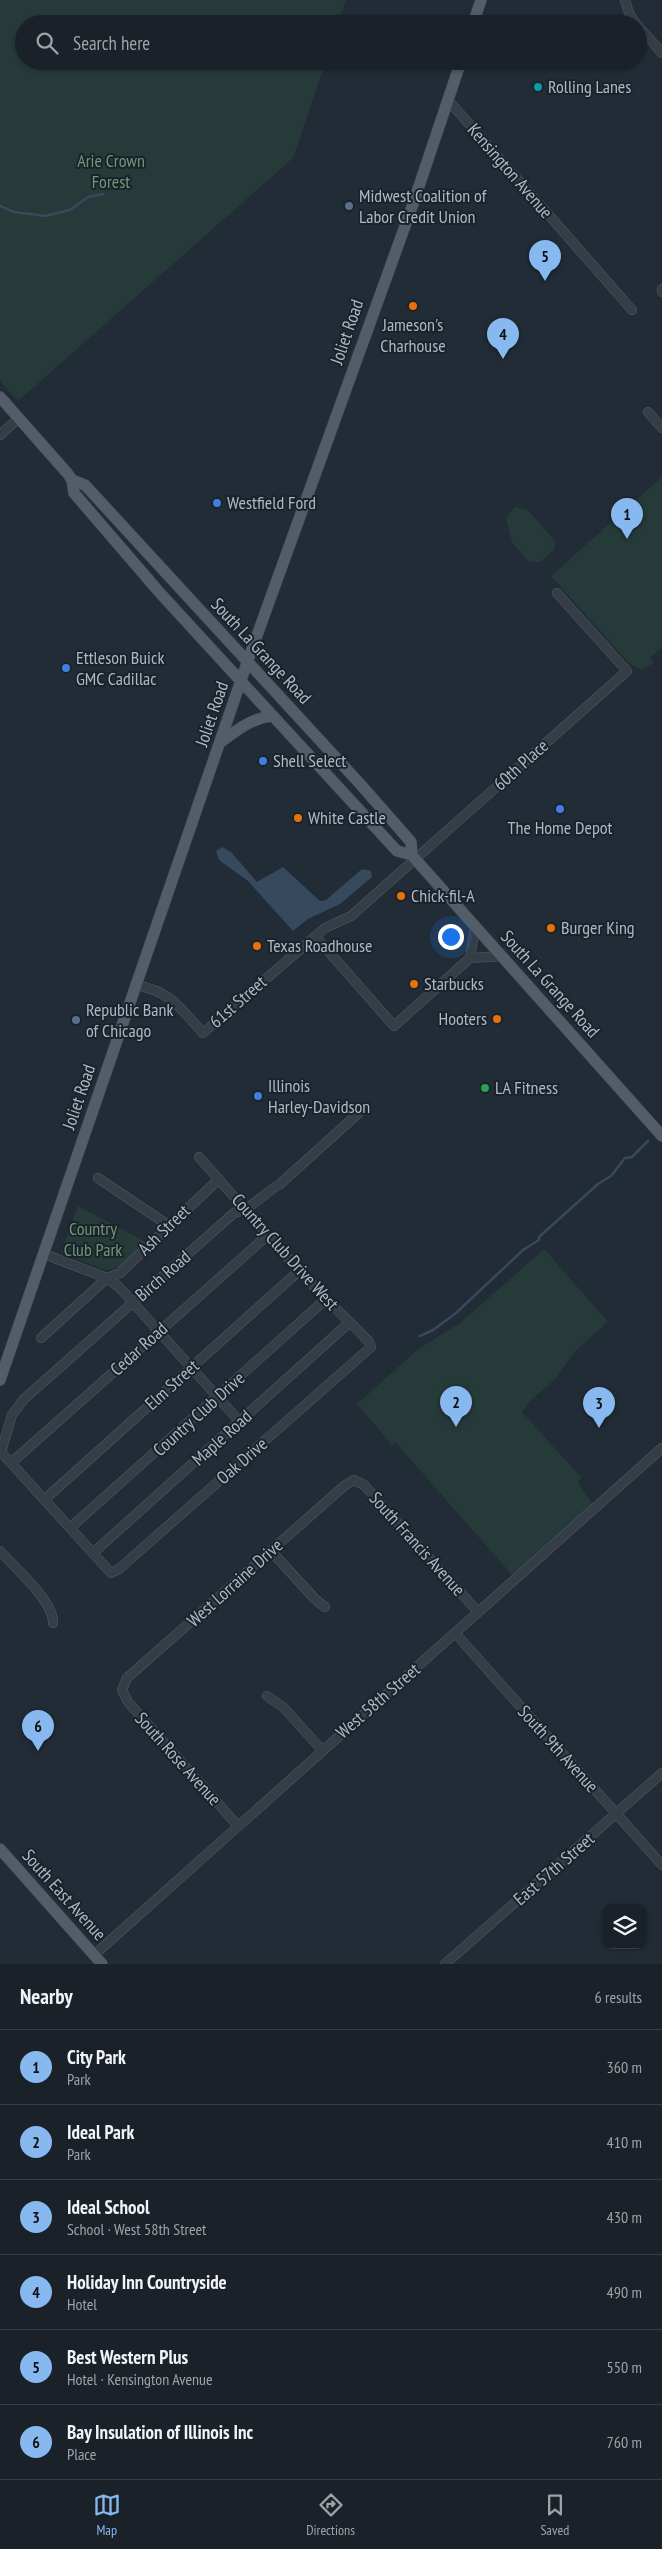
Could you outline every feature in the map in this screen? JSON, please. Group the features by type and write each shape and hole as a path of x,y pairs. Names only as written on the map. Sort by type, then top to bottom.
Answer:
{"main road":[{"path":"476,15 481,0"},
{"name":"Joliet Road","path":"0,1380 222,742 247,663 413,204 458,70"},
{"name":"South La Grange Road","path":"0,397 72,480 86,485 411,842 414,858"},
{"name":"South La Grange Road","path":"72,480 74,493 97,521 272,716 397,851 414,858 662,1136"},
{"path":"222,742 246,724 262,717 272,716"},
{"name":"South East Avenue","path":"0,1850 102,1964"}],"street":[{"path":"625,0 630,15"},
{"path":"647,36 662,53"},
{"name":"Kensington Avenue","path":"448,100 632,310"},
{"path":"648,412 662,428"},
{"path":"0,435 19,418"},
{"name":"60th Place","path":"414,858 627,671 557,593"},
{"name":"61st Street","path":"136,985 154,989 171,997 203,1032 315,936 338,920 351,916 414,858"},
{"path":"315,936 394,1026 470,958 476,927"},
{"path":"470,958 502,956"},
{"name":"Birch Road","path":"11,1463 0,1452 17,1406 234,1213 246,1210 267,1191 280,1184 361,1111"},
{"name":"Country Club Drive West","path":"199,1157 326,1299 350,1322 371,1348"},
{"path":"98,1178 168,1226"},
{"name":"Ash Street","path":"40,1338 107,1278 120,1273 219,1179"},
{"name":"Cedar Road","path":"11,1463 268,1235"},
{"path":"44,1254 107,1278 119,1286 240,1422"},
{"name":"Elm Street","path":"44,1500 300,1270"},
{"name":"Country Club Drive","path":"70,1528 218,1398 326,1299"},
{"name":"Maple Road","path":"93,1553 350,1322"},
{"name":"Oak Drive","path":"93,1553 111,1573 119,1569 371,1348"},
{"name":"West 58th Street","path":"94,1954 662,1448"},
{"path":"11,1463 93,1553"},
{"name":"South Francis Avenue","path":"354,1480 364,1485 478,1612"},
{"name":"West Lorraine Drive","path":"122,1690 127,1678 270,1551 354,1480"},
{"path":"0,1551 48,1604 53,1616 53,1623"},
{"path":"270,1551 314,1599 325,1607"},
{"name":"South 9th Avenue","path":"455,1633 662,1864"},
{"name":"South Rose Avenue","path":"122,1690 128,1702 238,1826"},
{"path":"267,1696 283,1707 322,1750"},
{"name":"East 57th Street","path":"445,1964 662,1774"}],"green space":[{"name":"Arie Crown Forest","path":"0,0 346,0 341,15 15,15 15,70 323,70 293,158 18,401 0,381"},
{"path":"662,477 662,647 650,658 654,663 641,670 629,663 551,576"},
{"path":"515,507 528,510 555,541 554,550 540,562 529,562 512,542 506,518"},
{"name":"Country Club Park","path":"78,1206 148,1243 125,1266 105,1270 61,1253"},
{"path":"544,1249 608,1322 575,1351 556,1378 528,1403 522,1412 581,1477 578,1483 593,1505 513,1576 396,1443 392,1445 357,1404 417,1350 460,1323"}],"water":[{"path":"222,847 231,852 257,882 283,867 320,901 326,900 362,869 371,871 372,877 340,904 308,919 293,931 248,881 219,860 216,851"}],"waterway":[{"path":"0,206 14,212 45,216 70,210 88,197 103,194"},
{"path":"420,1336 433,1330 456,1313 523,1250 539,1240 539,1237 598,1184 611,1176 625,1158 632,1157 648,1141"}],"place":[{"name":"Rolling Lanes","path":"538,87"},
{"name":"Midwest Coalition of Labor Credit Union","path":"349,206"},
{"name":"Best Western Plus","path":"545,281"},
{"name":"Jameson's Charhouse","path":"413,306"},
{"name":"Holiday Inn Countryside","path":"503,359"},
{"name":"Westfield Ford","path":"217,503"},
{"name":"City Park","path":"627,539"},
{"name":"Ettleson Buick GMC Cadillac","path":"66,668"},
{"name":"Shell Select","path":"263,761"},
{"name":"The Home Depot","path":"560,809"},
{"name":"White Castle","path":"298,818"},
{"name":"Chick-fil-A","path":"401,896"},
{"name":"Burger King","path":"551,928"},
{"name":"Texas Roadhouse","path":"257,946"},
{"name":"Starbucks","path":"414,984"},
{"name":"Hooters","path":"497,1019"},
{"name":"Republic Bank of Chicago","path":"76,1020"},
{"name":"LA Fitness","path":"485,1088"},
{"name":"Illinois Harley-Davidson","path":"258,1096"},
{"name":"Ideal Park","path":"456,1427"},
{"name":"Ideal School","path":"599,1428"},
{"name":"Bay Insulation of Illinois Inc","path":"38,1751"}]}
